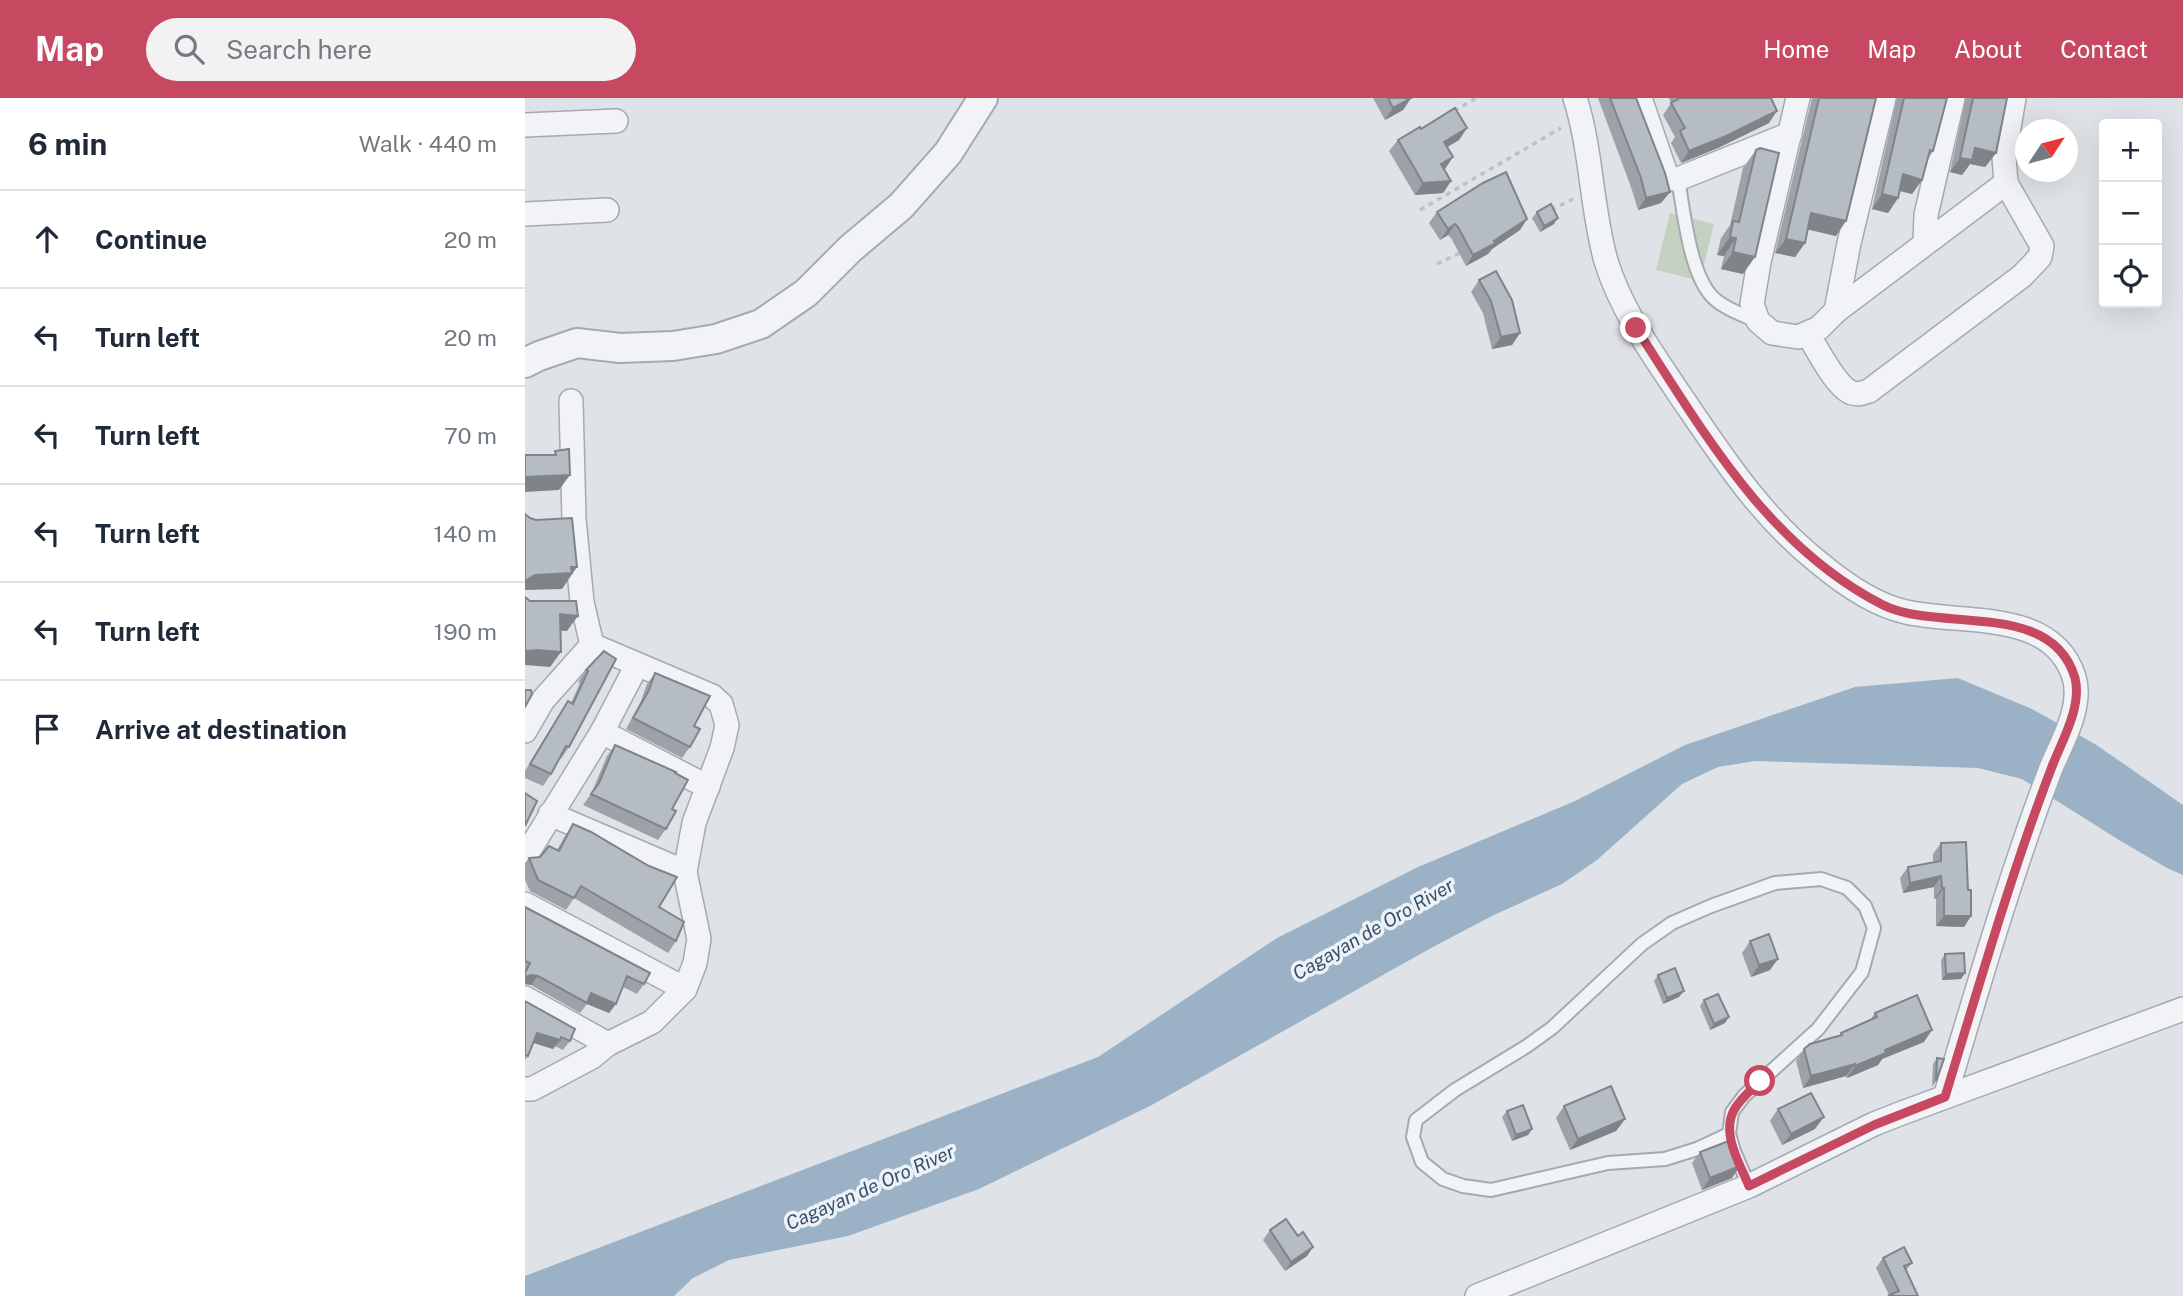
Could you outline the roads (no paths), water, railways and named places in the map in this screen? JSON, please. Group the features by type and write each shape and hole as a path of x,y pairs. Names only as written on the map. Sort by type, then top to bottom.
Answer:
{"street":[{"path":"525,363 577,344 620,348 673,346 716,339 761,324 806,293 850,249 901,206 948,153 983,98"},
{"path":"1798,98 1759,262 1752,304 1758,321 1772,333 1798,337 1819,328 1924,243 2006,183"},
{"path":"1836,312 1849,243 1884,98"},
{"path":"1924,243 1926,215 1954,98"},
{"path":"1808,334 1837,379 1849,392 1858,394 1868,391 2022,276 2040,257 2042,246 2006,183 2004,157 2014,98"},
{"path":"1647,101 1667,174 1671,179 1678,179 1790,134"},
{"path":"1578,107 1598,229 1607,265 1618,293 1636,328 1736,478 1794,542 1820,565 1885,606 1908,613 2017,626 2043,636 2065,658 2075,679 2075,706 2032,819 1945,1097"},
{"path":"525,125 616,121"},
{"path":"525,214 607,210"},
{"path":"525,1089 532,1089 571,1069 608,1044 652,1022 685,989 695,963 699,939 684,872 694,823 722,748 727,725 721,704 712,696 592,645 571,602 574,519 571,401"},
{"path":"549,520 574,519"},
{"path":"525,731 534,700 592,645"},
{"path":"525,858 602,732 637,665"},
{"path":"602,732 708,787"},
{"path":"550,814 684,872"},
{"path":"525,904 685,989"},
{"path":"525,998 608,1044"},
{"path":"1477,1296 1749,1186 1874,1125 2183,1009"}],"lane":[{"path":"1678,179 1696,271 1707,292 1718,302 1758,321"},
{"path":"1729,1133 1697,1149 1665,1159 1608,1163 1491,1190 1463,1186 1443,1179 1422,1162 1413,1138 1416,1120 1455,1090 1552,1028 1642,944 1672,923 1775,883 1821,879 1847,888 1865,906 1874,928 1862,972 1818,1029 1744,1096 1732,1112 1729,1133 1749,1186"}],"water":[{"name":"Cagayan de Oro River","path":"1958,678 2032,709 2095,744 2183,805 2183,875 2119,840 2022,779 1978,768 1755,761 1718,767 1682,784 1597,860 1562,884 1431,948 1150,1106 979,1189 848,1236 729,1260 693,1278 674,1296 525,1296 525,1276 1098,1057 1277,938 1418,867 1575,801 1685,745 1855,687"}]}
